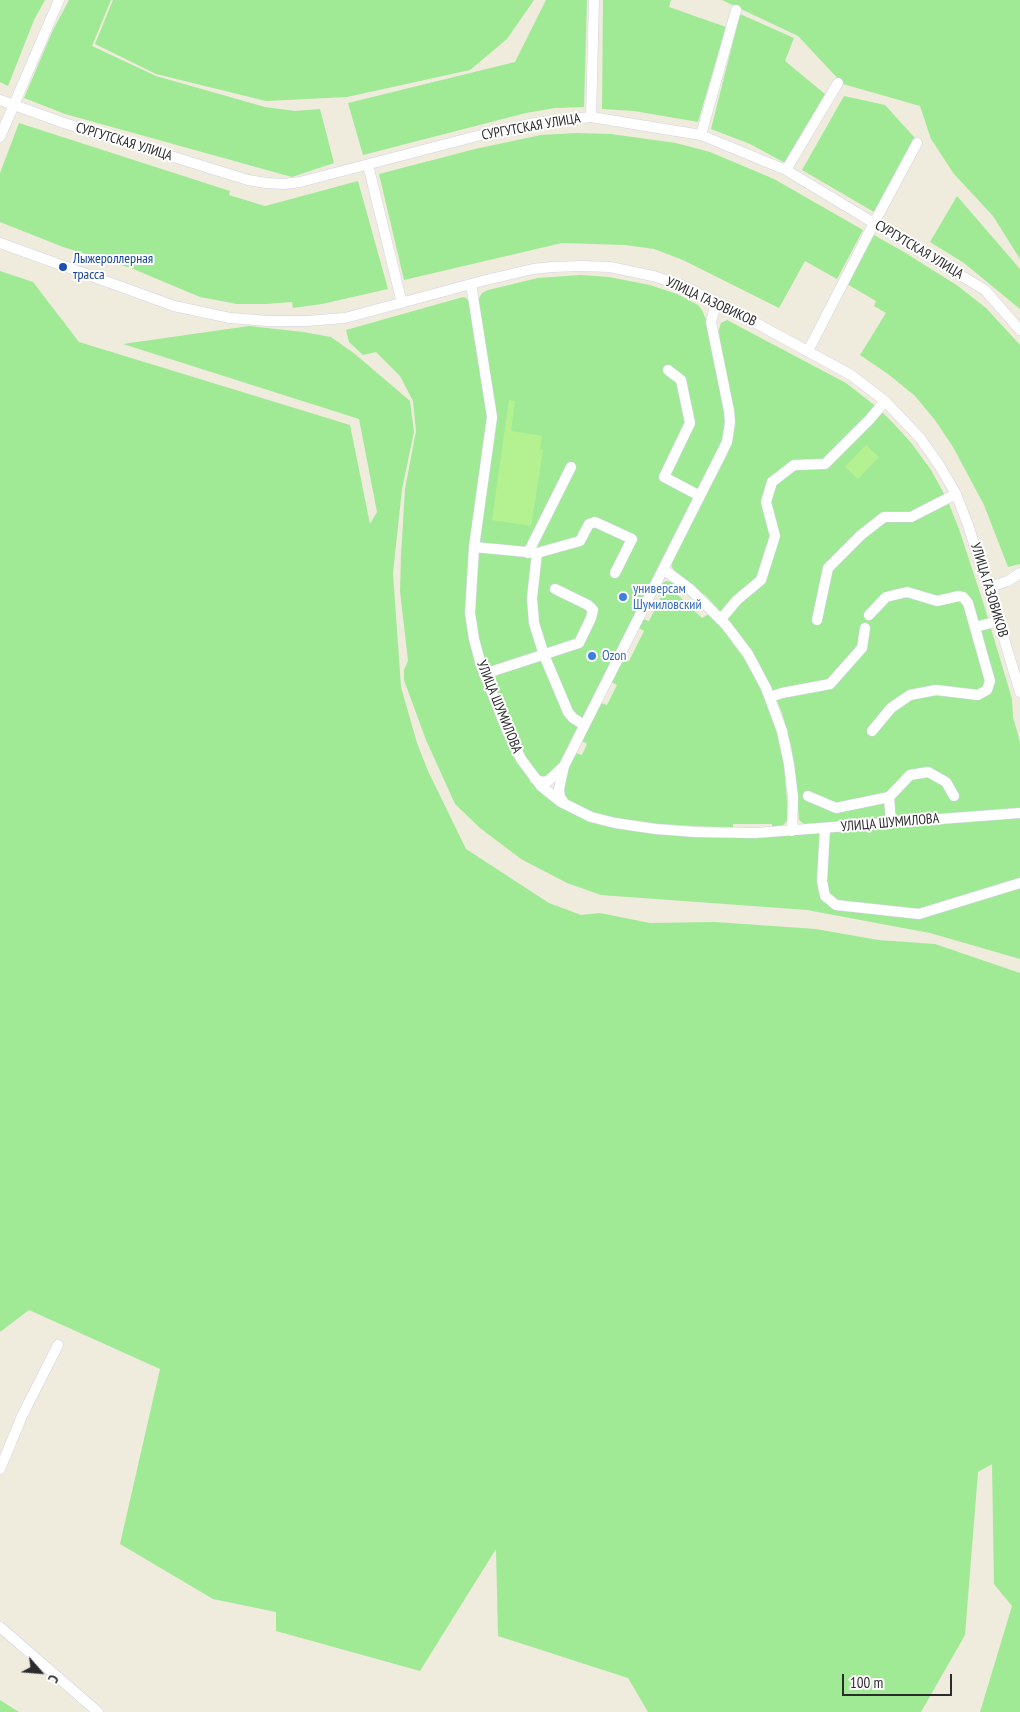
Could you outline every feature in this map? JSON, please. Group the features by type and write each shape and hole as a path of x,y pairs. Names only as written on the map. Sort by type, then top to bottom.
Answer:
{"street":[{"path":"0,137 59,0"},
{"path":"591,117 594,0"},
{"path":"702,135 736,10"},
{"path":"786,170 838,83"},
{"name":"СУРГУТСКАЯ УЛИЦА","path":"0,100 64,124 248,180 284,184 300,182 478,136 524,126 591,117 702,135 786,170 986,290 1020,330"},
{"path":"808,351 917,143"},
{"path":"368,165 402,303"},
{"name":"УЛИЦА ГАЗОВИКОВ","path":"0,243 156,300 192,311 230,318 278,322 345,318 533,269 566,266 624,269 681,285 851,375 884,401 920,438 956,494 989,587 1020,692"},
{"name":"УЛИЦА ШУМИЛОВА","path":"471,284 492,417 474,547 470,613 474,639 484,674 506,730 521,759 549,793 568,806 599,819 656,829 703,832 755,833 792,831 1020,813"},
{"path":"549,793 555,790 555,783 725,447 729,432 729,411 711,322 716,303"},
{"path":"668,370 681,380 690,423 664,477 700,496"},
{"path":"721,619 737,600 761,580 775,536 766,502 772,482 794,465 825,464 870,420 884,401"},
{"path":"571,467 533,553 532,612 544,655 568,712 584,725"},
{"path":"817,620 828,568 861,535 884,517 911,517 956,494"},
{"path":"474,547 533,553 580,541 589,524 595,522 632,539 616,573"},
{"path":"663,569 690,589 721,619 748,654 770,697 782,731 790,764 793,797 792,831"},
{"path":"989,587 1008,581 1020,573"},
{"path":"484,674 579,642 593,614 591,607 556,589"},
{"path":"870,615 886,597 907,592 937,601 961,596 967,601 989,677 988,687 984,692 975,696 936,690 910,695 891,708 872,731"},
{"path":"975,628 999,621"},
{"path":"770,697 830,684 862,648 866,628"},
{"path":"808,796 836,808 889,797 910,775 928,772 946,782 954,796"},
{"path":"536,779 542,782 555,783"},
{"path":"555,783 560,797 568,806"},
{"path":"889,797 891,823"},
{"path":"825,828 822,881 825,896 836,905 919,914 1020,882"},
{"path":"0,1469 22,1416 58,1345"},
{"path":"0,1627 98,1712"}],"green space":[{"path":"0,0 45,0 34,20 8,86 0,82"},
{"path":"69,0 111,0 92,46 156,76 265,107 295,111 320,109 334,163 292,177 65,114 24,98 53,30"},
{"path":"113,0 534,0 507,39 470,70 347,97 266,101 156,74 95,44"},
{"path":"546,0 587,0 584,107 555,108 526,113 363,155 348,103 515,62"},
{"path":"603,0 671,0 669,7 726,27 698,122 634,111 602,109"},
{"path":"722,0 1020,0 1020,259 993,216 954,174 931,139 920,106 843,84 798,36"},
{"path":"740,14 794,38 785,61 825,94 785,163 750,144 711,129"},
{"path":"844,96 885,105 915,138 874,212 802,170"},
{"path":"19,123 230,191 229,195 265,206 358,181 388,289 322,304 293,308 292,302 237,304 200,297 131,268 63,247 0,222 0,173"},
{"path":"611,134 676,143 710,152 774,179 863,230 837,279 805,261 779,308 683,260 654,249 625,245 562,243 404,280 379,174 475,149 541,135"},
{"path":"957,196 1020,269 1020,309 964,263 930,242"},
{"path":"874,235 958,286 986,308 1020,345 1020,564 1008,567 984,505 953,447 935,420 915,396 888,374 860,355 886,313 874,306 876,301 847,284"},
{"path":"0,271 33,282 79,342 350,425 370,524 377,512 359,419 123,344 249,326 331,337 355,354 410,401 414,432 402,489 393,573 401,687 417,743 428,771 466,849 549,903 581,915 600,913 650,923 715,922 816,929 878,940 935,944 1020,973 1020,1712 980,1712 1012,1606 994,1584 992,1464 978,1472 965,1635 921,1712 648,1712 628,1678 498,1636 496,1549 420,1671 276,1631 276,1612 213,1599 120,1544 160,1369 29,1310 0,1332"},
{"path":"581,275 609,277 650,285 677,294 698,305 707,322 726,422 723,440 560,764 547,777 541,778 525,757 510,728 488,672 478,638 475,613 479,548 497,417 478,300 482,293 488,290 538,278"},
{"path":"463,297 469,301 488,417 470,547 466,613 480,675 502,732 517,762 532,782 546,797 558,806 590,821 656,834 755,838 1020,818 1020,959 930,933 807,910 601,895 567,883 521,859 480,828 455,804 426,740 404,680 404,670 408,661 400,591 401,556 405,489 416,431 413,401 400,376 376,352 363,355 349,342 346,330"},
{"path":"727,320 846,383 878,408 896,426 931,470 947,499 959,529 1012,699 1013,717 1020,742 1020,808 804,824 799,820 791,746 782,713 770,685 752,651 730,622 707,597 675,572 671,563 727,455 734,433 734,410 718,332 721,323"},
{"path":"509,400 515,401 511,431 542,436 540,450 543,450 531,526 492,520"},
{"path":"866,445 879,457 858,479 845,467"},
{"path":"666,581 680,588 677,594 702,618 709,614 722,628 743,657 760,686 777,732 784,765 788,814 787,821 783,825 772,827 772,824 733,824 733,828 657,824 616,818 593,812 570,802 564,795 568,768 576,753 582,755 587,744 582,741 601,703 607,705 617,685 611,682 623,658 629,661 644,631 639,628 643,619 649,621 664,591 659,588"},
{"path":"0,1700 19,1712 0,1712"}],"place":[{"name":"Лыжероллерная трасса","path":"63,267"},
{"name":"универсам Шумиловский","path":"623,597"},
{"name":"Ozon","path":"592,656"}]}
